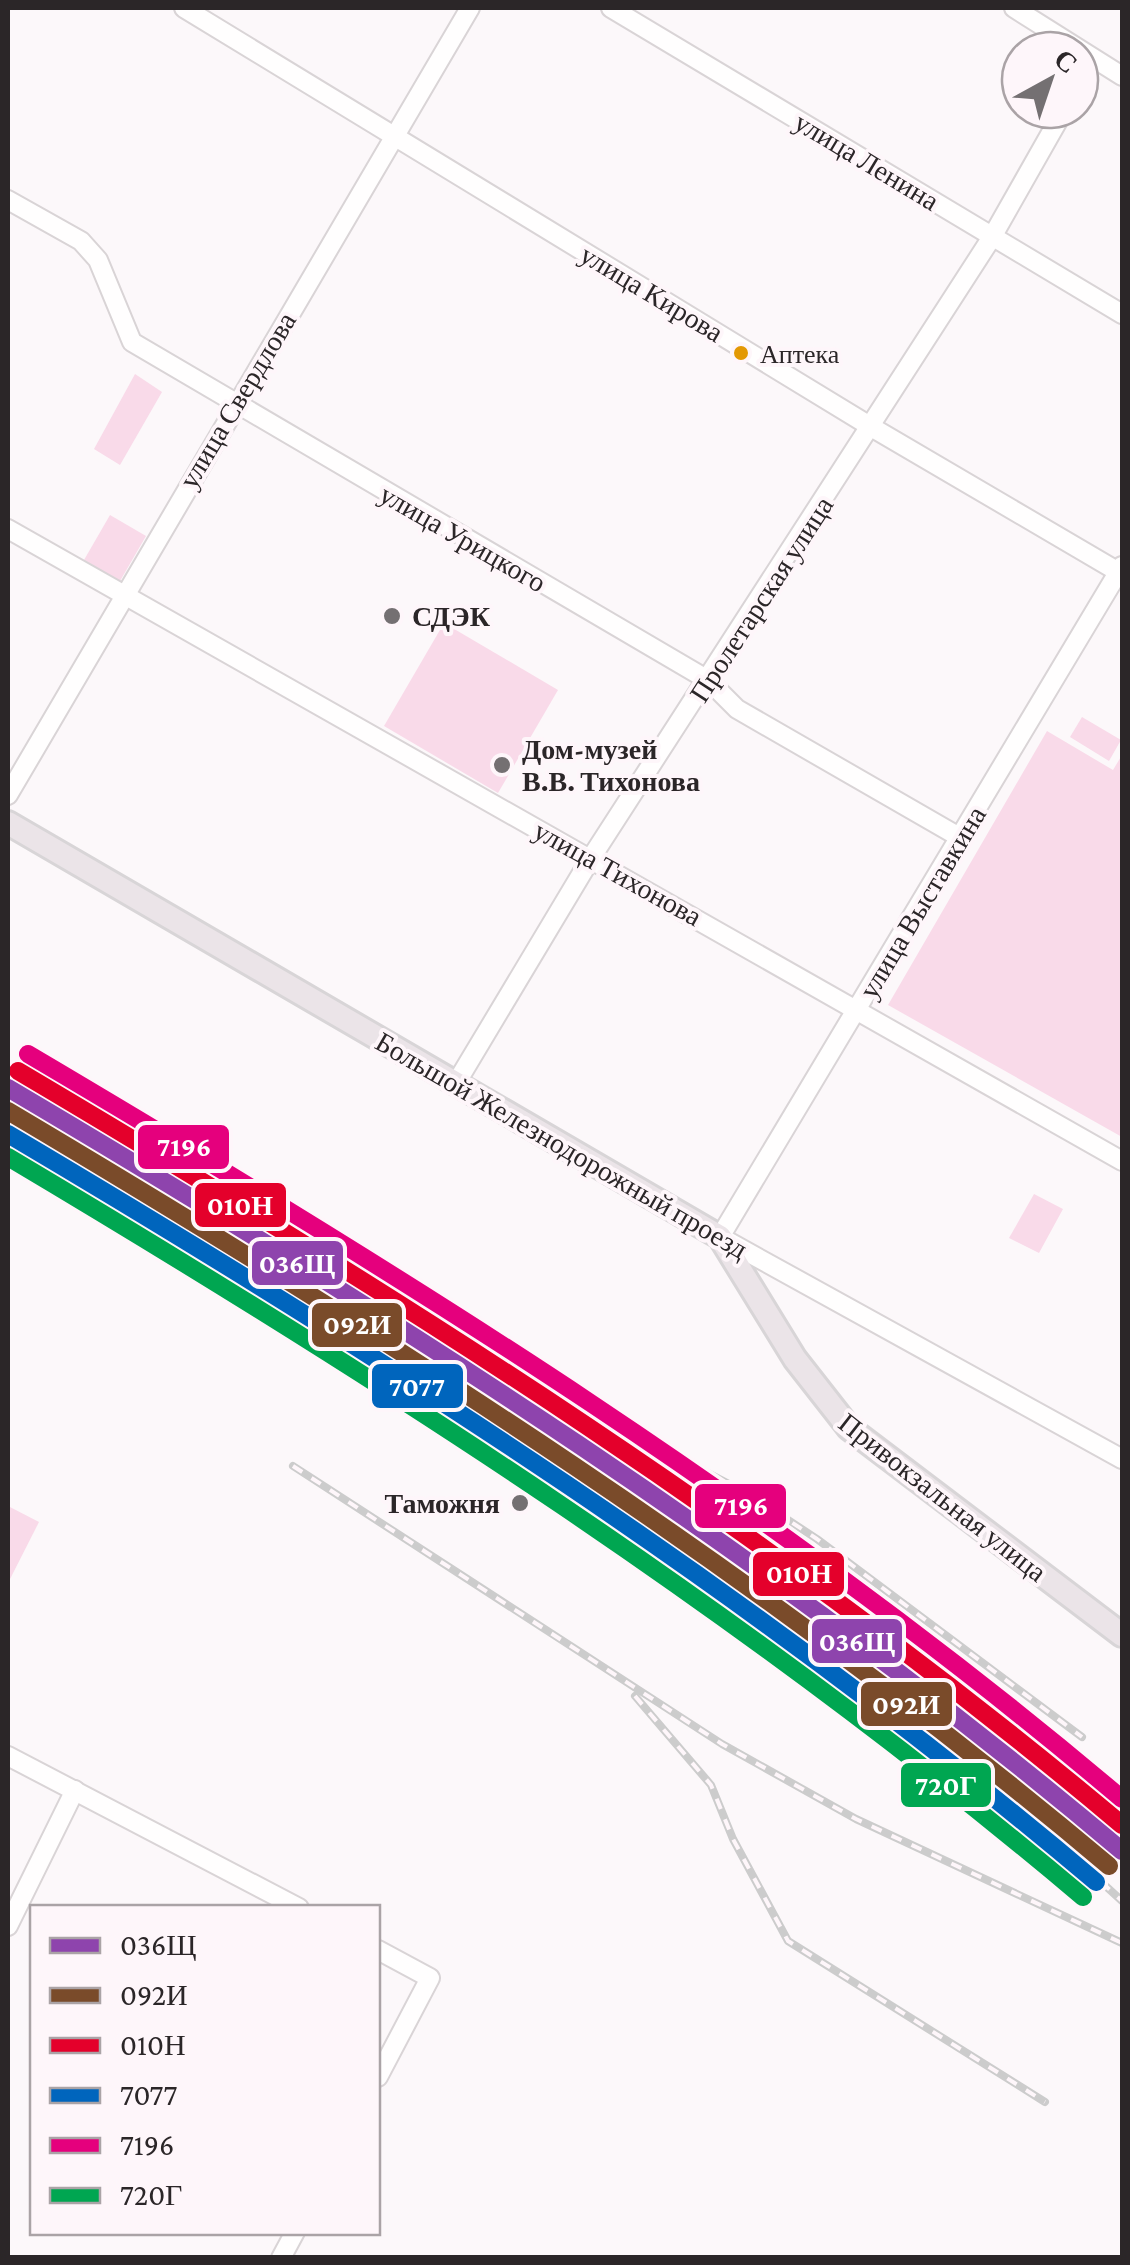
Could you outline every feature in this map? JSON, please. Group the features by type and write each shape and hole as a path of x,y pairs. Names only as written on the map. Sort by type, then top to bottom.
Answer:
{"main road":[{"name":"Большой Железнодорожный проезд","path":"8,822 720,1238"},
{"name":"Привокзальная улица","path":"720,1238 794,1358 849,1428 1122,1635"}],"street":[{"name":"улица Кирова","path":"184,8 873,428 1121,571"},
{"name":"улица Свердлова","path":"8,796 233,404 470,8"},
{"name":"улица Ленина","path":"611,8 1122,314"},
{"path":"1014,8 1046,30"},
{"path":"1100,64 1122,76"},
{"name":"Пролетарская улица","path":"455,1085 591,858 873,428 992,237 1053,130"},
{"name":"улица Урицкого","path":"8,200 81,241 98,260 132,342 708,680 737,709 961,838"},
{"name":"улица Тихонова","path":"8,529 1122,1162"},
{"name":"улица Выставкина","path":"720,1238 1121,571"},
{"name":"Большой Железнодорожный проезд","path":"720,1238 1122,1459"},
{"path":"8,1756 293,1905"},
{"path":"8,1926 75,1790"},
{"path":"380,1951 430,1978 380,2073"},
{"path":"281,2258 292,2235"}],"shaded area":[{"path":"135,374 162,392 120,465 94,449"},
{"path":"110,515 146,536 120,581 84,560"},
{"path":"444,623 558,690 498,793 384,726"},
{"path":"1082,717 1121,740 1109,761 1070,737"},
{"path":"1047,731 1113,770 1122,755 1122,1137 888,1005"},
{"path":"1034,1194 1063,1209 1039,1253 1009,1238"},
{"path":"8,1506 39,1522 8,1583"}],"railway":[{"path":"386,1347 597,1480"},
{"path":"639,1437 750,1495 817,1539 1082,1737"},
{"path":"293,1466 722,1744 856,1819 1122,1943"},
{"path":"585,1472 873,1685 977,1768 1122,1901"},
{"path":"635,1696 711,1785 733,1839 788,1941 1045,2102"}],"transit line":[{"name":"7196","path":"28,1054 312,1225 592,1404 862,1594 994,1694 1122,1799"},
{"name":"010Н","path":"18,1071 305,1244 724,1520 992,1719 1122,1825"},
{"name":"036Щ","path":"8,1088 298,1263 581,1446 857,1641 1122,1851"},
{"name":"092И","path":"8,1111 294,1285 574,1466 847,1659 1109,1866"},
{"name":"7077","path":"8,1134 291,1306 568,1485 837,1676 1096,1882"},
{"name":"720Г","path":"8,1157 287,1327 561,1505 827,1694 1083,1897"}],"place":[{"name":"Аптека","path":"741,353"},
{"name":"СДЭК","path":"392,616"},
{"name":"Дом-музей В.В. Тихонова","path":"502,765"},
{"name":"Таможня","path":"520,1503"}]}
